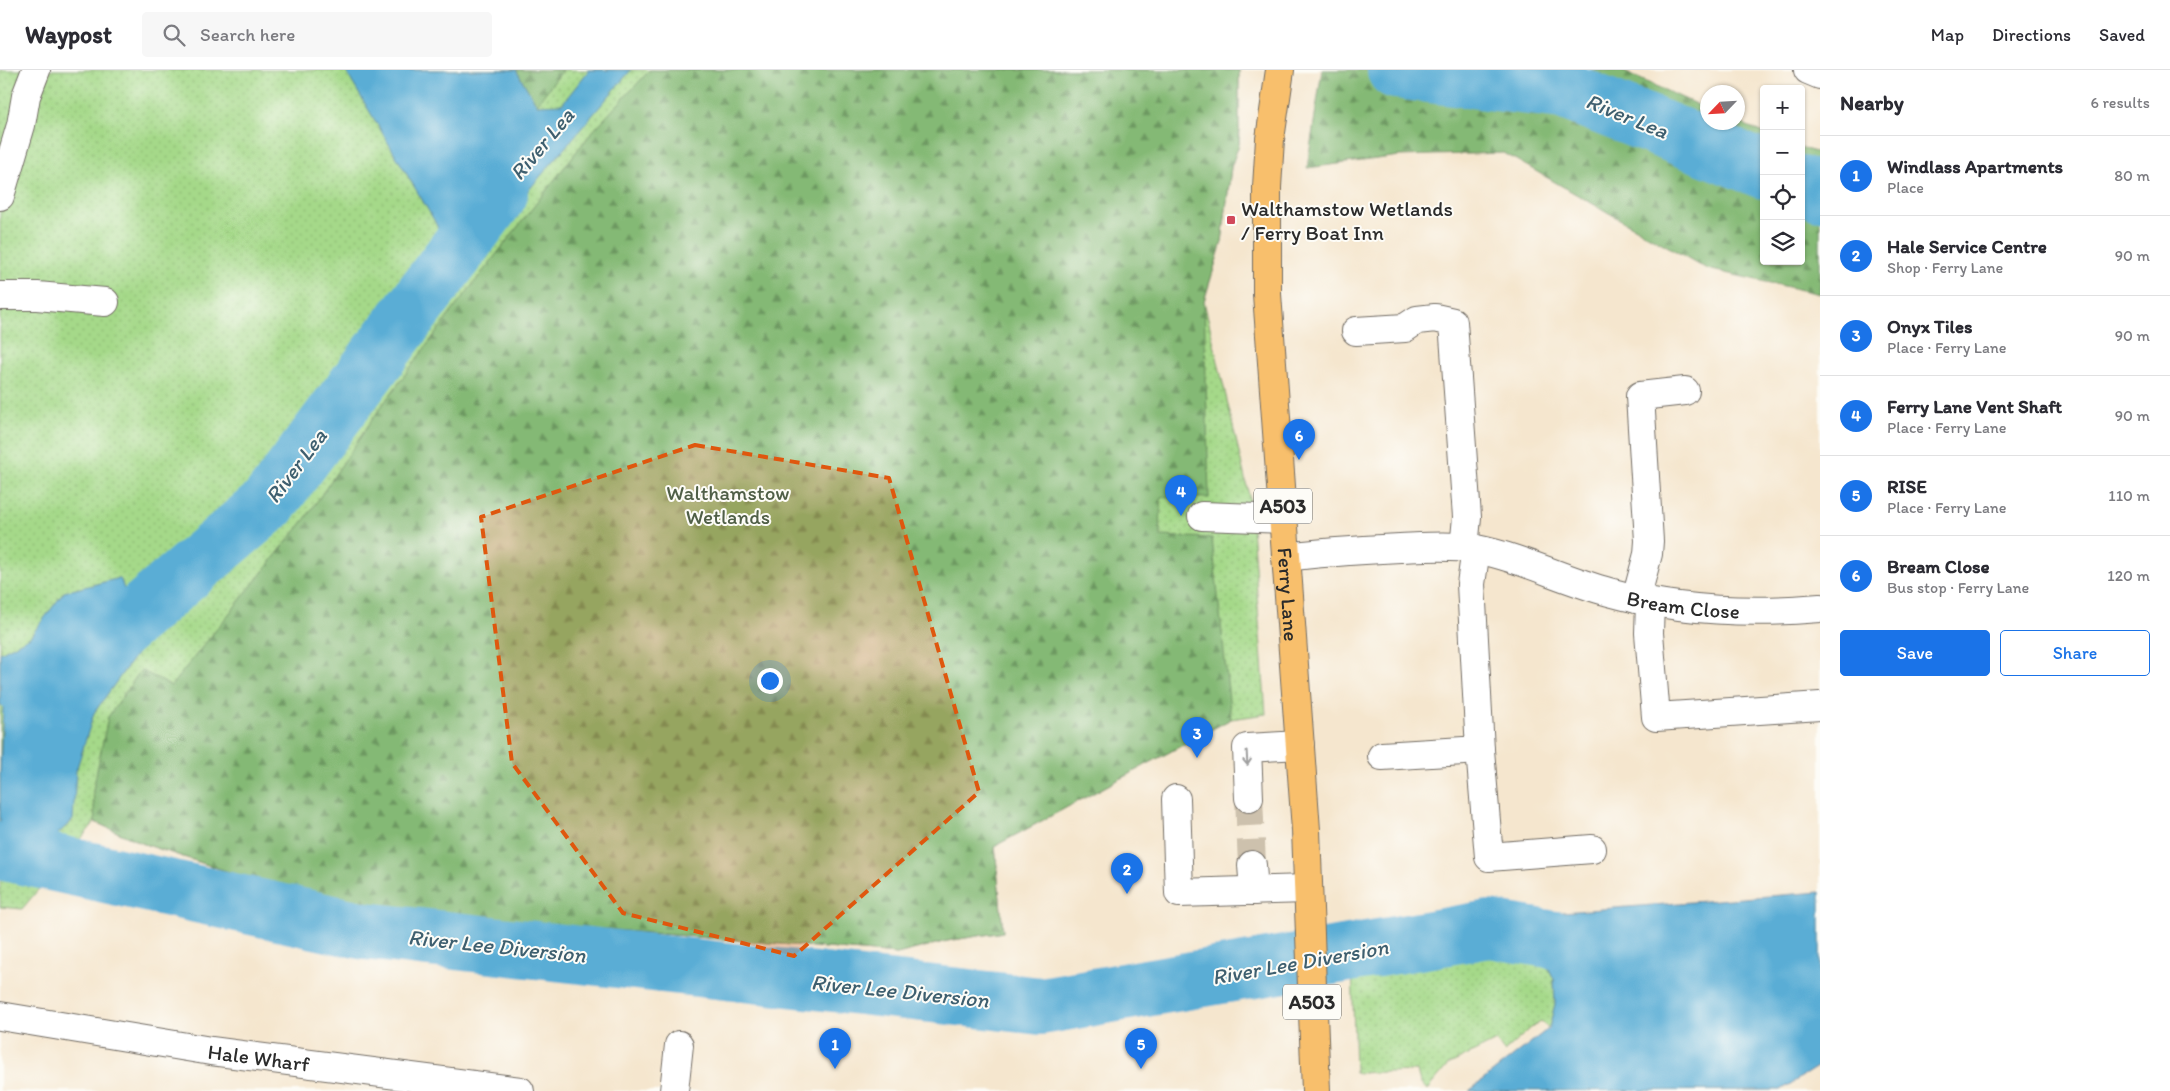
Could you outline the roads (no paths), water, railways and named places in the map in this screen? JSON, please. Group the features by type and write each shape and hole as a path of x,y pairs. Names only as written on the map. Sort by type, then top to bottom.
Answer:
{"main road":[{"name":"Ferry Lane","path":"1280,70 1269,149 1266,238 1267,294 1286,557 1289,745 1309,901 1316,1091"}],"street":[{"path":"0,196 21,125 26,96 36,70"},
{"path":"1808,70 1820,75"},
{"path":"0,296 37,296 106,302"},
{"path":"1356,331 1405,328 1417,320 1435,318 1453,322 1470,548 1480,750 1489,856 1592,849"},
{"path":"1685,391 1640,396 1648,540 1643,600 1649,632 1656,717 1820,706"},
{"path":"1202,516 1284,519"},
{"name":"Bream Close","path":"1286,557 1344,550 1440,546 1470,548 1515,560 1574,582 1643,600 1728,610 1776,612 1820,608"},
{"path":"1249,798 1247,748 1289,745"},
{"path":"1382,756 1480,750"},
{"path":"1176,799 1179,893 1253,878 1309,901"},
{"name":"Hale Wharf","path":"0,1016 211,1051 520,1091"},
{"path":"674,1091 679,1045"}],"water":[{"path":"345,70 516,70 537,105 562,104 589,70 631,70 459,272 434,220"},
{"path":"120,578 144,643 94,713 76,771 73,820 24,865 0,868 0,774 3,707 0,704 0,653 30,637 64,592"},
{"path":"1820,892 1820,1065 1781,1090 1469,1091 1549,1028 1555,1004 1554,979 1545,961 1531,946 1491,941 1486,918"}],"waterway":[{"name":"River Lea","path":"1396,70 1563,90 1760,168"},
{"name":"River Lea","path":"1805,186 1820,192"},
{"name":"River Lea","path":"74,669 268,504 499,194"},
{"name":"River Lee Diversion","path":"0,851 365,931 1041,1006 1489,929 1567,942"}],"tunnel":[{"path":"1249,798 1252,865"}],"place":[{"name":"Walthamstow Wetlands / Ferry Boat Inn","path":"1231,220"},
{"name":"Bream Close","path":"1299,460"},
{"name":"Ferry Lane Vent Shaft","path":"1181,516"},
{"name":"Onyx Tiles","path":"1197,758"},
{"name":"Hale Service Centre","path":"1127,894"},
{"name":"Windlass Apartments","path":"835,1069"},
{"name":"RISE","path":"1141,1069"}],"park label":[{"name":"Walthamstow Wetlands","path":"728,504"}]}
